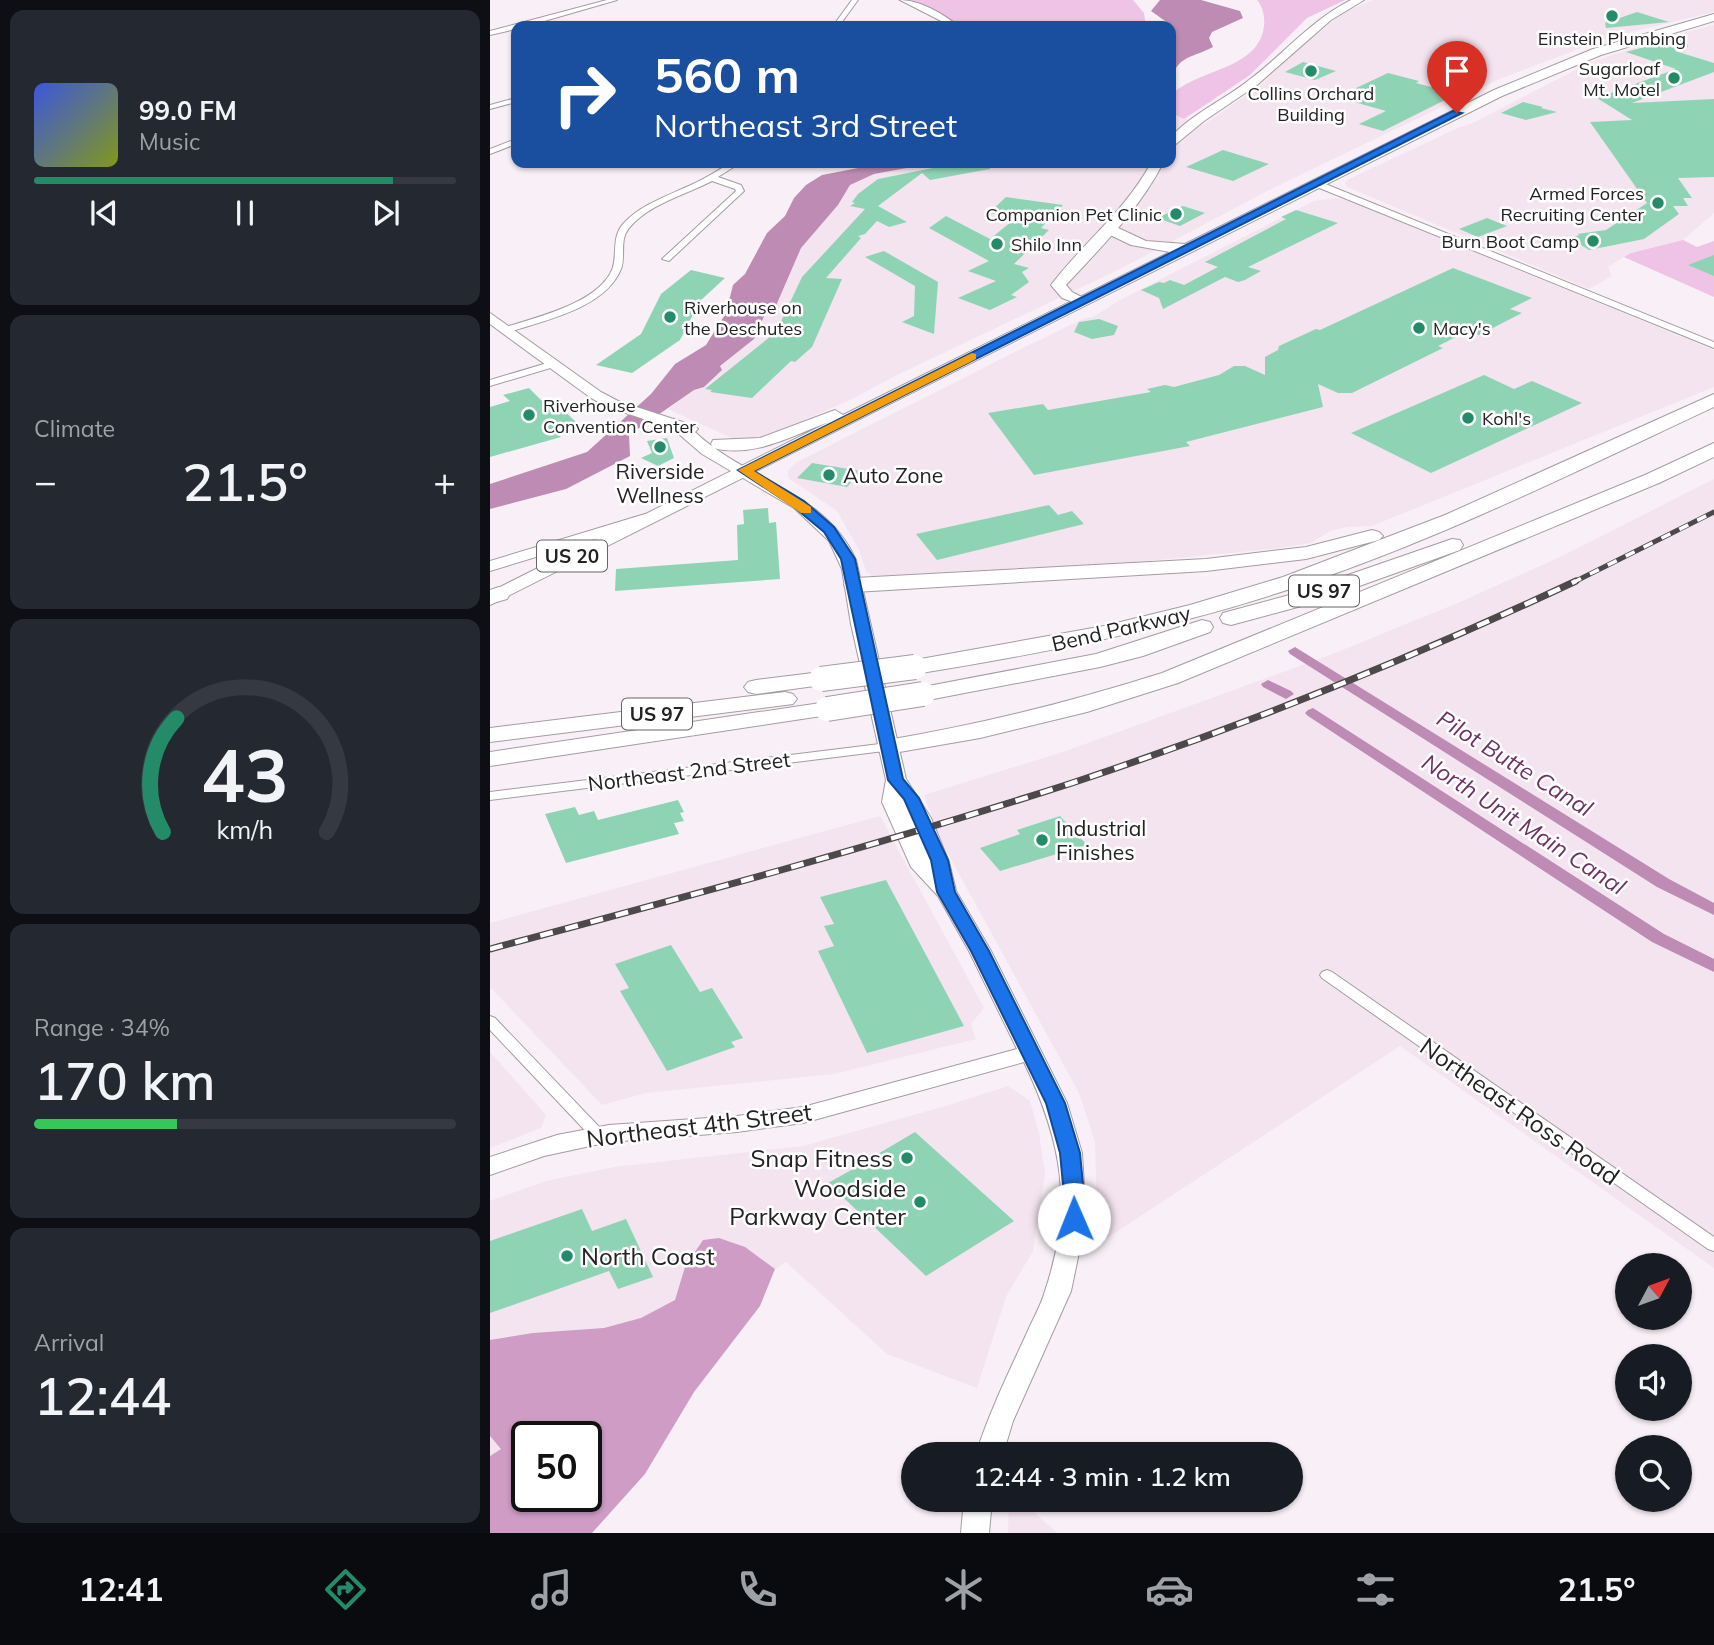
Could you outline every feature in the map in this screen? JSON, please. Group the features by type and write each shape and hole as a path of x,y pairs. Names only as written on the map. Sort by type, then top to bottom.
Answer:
{"highway":[{"name":"Bend Parkway","path":"919,681 1183,615 1293,582 1388,546 1714,400"},
{"path":"855,585 1206,565 1306,553 1353,543 1417,521 1536,469 1650,429"},
{"name":"Bend Parkway","path":"919,681 1029,674 1152,646 1202,627 1301,599 1714,448"},
{"path":"888,747 980,731 1087,705 1170,678 1652,479 1714,448"},
{"path":"490,759 824,694 919,681"},
{"name":"US 97","path":"490,719 824,694"},
{"name":"US 97","path":"490,735 824,694"}],"main road":[{"path":"1176,139 1192,123 1263,75 1315,25 1359,0"},
{"name":"US 20","path":"492,596 1498,93 1563,64 1714,17"},
{"path":"1082,301 1067,295 1058,285 1111,230 1143,190 1154,168"},
{"path":"1111,230 1134,244 1161,248"},
{"path":"1101,242 1185,248"},
{"path":"490,317 554,363 578,384 613,404 680,427 695,429 737,455 744,470"},
{"path":"719,444 734,447 756,446 808,422 881,402"},
{"path":"680,427 692,440 723,461 744,470 799,504 829,530 844,550 855,585 860,621 896,780 892,803 921,867 946,892 980,951 1055,1103 1070,1153 1074,1219 1058,1291 1000,1421 994,1442"},
{"path":"490,566 645,519"},
{"name":"Northeast 4th Street","path":"490,1166 550,1144 624,1131 766,1122 824,1110 1030,1053"},
{"path":"975,1533 977,1512"}],"street":[{"path":"539,21 614,0"},
{"path":"840,21 855,0"},
{"path":"903,0 947,21"},
{"path":"490,33 511,28"},
{"path":"490,107 511,101"},
{"path":"490,152 511,143"},
{"path":"509,329 577,304 601,290 612,279 618,266 617,241 625,227 647,211 728,168"},
{"path":"666,259 740,191 738,187 712,178"},
{"path":"1315,183 1714,345"},
{"path":"490,383 554,363"},
{"name":"Northeast 2nd Street","path":"490,796 888,747"},
{"name":"Northeast Ross Road","path":"1327,975 1714,1245"},
{"path":"490,1021 599,1136"}],"shaded area":[{"path":"897,0 1133,0 1144,13 1145,21 948,21"},
{"path":"1160,0 1201,0 1240,11 1243,18 1212,32 1209,38 1213,47 1184,60 1176,68 1176,21 1165,21 1151,11"},
{"path":"1257,0 1345,0 1307,18 1250,75 1184,119 1176,115 1176,91 1239,60 1251,52 1260,41 1264,26 1262,9"},
{"path":"1373,0 1714,0 1714,12 1610,37 1502,78 1271,189 1120,269 848,401 761,439 738,441 668,409 694,390 704,387 720,366 754,339 766,312 775,308 801,248 838,205 850,185 874,174 907,168 1176,168 1176,115 1203,125 1261,85 1300,47 1344,12"},
{"path":"1714,25 1714,213 1683,240 1630,253 1608,267 1612,276 1589,289 1347,187 1345,183 1471,124 1591,62"},
{"path":"858,168 907,168 874,174 850,185 838,205 801,248 775,308 766,312 754,339 720,366 722,370 704,387 694,390 629,435 630,456 566,489 490,509 490,484 587,452 651,394 675,364 706,345 726,313 733,285 745,274 767,233 785,216 794,198 806,185 822,175"},
{"path":"1336,198 1350,201 1714,350 1714,387 1372,526 1347,527 1330,531 1311,543 1273,549 1094,566 875,578 866,571 859,550 837,511 788,478 788,471 795,463 1023,348 1085,318 1093,317 1120,300 1314,201"},
{"path":"1683,240 1697,247 1714,241 1714,297 1624,257"},
{"path":"1714,479 1714,1268 1400,1046 1098,1244 1095,1142 1079,1093 942,843 924,795 1066,751 1335,653 1460,602 1562,556"},
{"path":"880,816 984,1008 971,1024 976,1039 834,1074 646,1093 602,1105 490,987 490,923"},
{"path":"490,1052 546,1115 541,1128 490,1148"},
{"path":"1008,1086 1030,1101 1039,1133 1045,1174 1033,1251 1006,1297 977,1388 887,1354 786,1262 543,1421 511,1421 511,1442 490,1456 490,1201 546,1181 614,1167 803,1146"},
{"path":"719,1238 745,1247 775,1269 760,1306 694,1392 645,1474 592,1533 490,1533 490,1456 501,1449 490,1436 490,1340 533,1333 604,1328 641,1318 675,1300 685,1267 703,1240"},
{"path":"1009,1512 1034,1512 1057,1533 1008,1533"}],"building":[{"path":"1637,12 1669,22 1606,28 1605,23"},
{"path":"1685,36 1688,47 1675,51 1714,63 1714,72 1632,103 1714,99 1714,177 1678,178 1692,198 1683,198 1688,206 1673,206 1679,214 1644,239 1589,250 1570,238 1580,235 1577,234 1606,230 1647,203 1590,122 1632,120 1597,98 1676,69 1626,52"},
{"name":"Collins Orchard Building","path":"1303,62 1336,71 1315,80 1285,72"},
{"path":"1388,73 1457,94 1383,131 1359,124 1386,111 1354,102 1371,94 1354,89"},
{"path":"1523,102 1557,112 1526,120 1501,113"},
{"path":"1223,150 1269,164 1233,181 1186,167"},
{"path":"933,168 990,168 930,180 922,173 878,206 907,222 889,227 877,221 865,234 858,236 861,238 826,278 842,279 812,347 795,362 791,361 752,398 705,389 776,332 802,277 865,209 850,206 855,203 852,202 878,179"},
{"path":"1006,197 1063,205 1041,228 1049,230 1014,264 1029,268 1022,272 1029,282 1011,295 1017,297 990,310 958,298 996,281 968,271 989,261 929,228 946,216 990,239 1017,217 989,213"},
{"path":"1183,206 1205,213 1180,226 1157,218"},
{"path":"1296,210 1338,223 1248,267 1261,271 1245,280 1238,282 1225,277 1163,309 1159,298 1141,290 1170,280 1184,285 1218,267 1205,262 1286,219 1281,217"},
{"path":"1487,218 1507,226 1478,237 1459,229"},
{"path":"884,251 938,282 934,334 902,322 914,316 915,286 865,257"},
{"path":"1714,255 1714,276 1688,265"},
{"path":"1453,268 1532,298 1510,309 1522,313 1479,335 1468,331 1438,346 1443,348 1352,393 1338,393 1318,384 1323,407 1186,442 1190,446 1034,475 988,413 1043,404 1048,410 1151,392 1147,389 1165,385 1174,387 1219,375 1234,366 1245,366 1265,375 1265,357 1278,350 1279,346 1316,329 1320,330"},
{"name":"Riverhouse on the Deschutes","path":"691,270 725,278 700,301 680,340 632,373 596,365 641,334 661,294"},
{"path":"1099,319 1118,326 1114,335 1092,339 1074,332 1079,322"},
{"name":"Kohl's","path":"1484,375 1514,389 1532,381 1582,403 1431,473 1351,433"},
{"name":"Riverhouse Convention Center","path":"529,388 543,402 552,399 577,423 554,430 561,437 490,457 490,407 510,401 503,395"},
{"name":"Riverside Wellness","path":"667,438 674,458 658,466 641,458 652,453 647,441"},
{"name":"Auto Zone","path":"812,463 861,471 847,487 797,478"},
{"path":"1049,505 1058,515 1072,511 1084,524 937,560 916,534"},
{"path":"768,508 769,523 776,522 780,579 615,591 616,569 738,560 737,525 744,524 743,510"},
{"path":"678,800 684,812 680,813 684,821 674,823 679,834 566,863 545,814 575,807 579,815 594,811 598,820"},
{"name":"Industrial Finishes","path":"1060,816 1087,845 1000,871 980,848 1020,834 1017,830"},
{"path":"886,880 964,1026 867,1053 818,951 834,946 824,926 834,924 820,897"},
{"path":"671,945 700,992 712,988 743,1038 731,1042 735,1047 667,1071 620,991 629,988 615,964"},
{"name":"Woodside Parkway Center","path":"915,1132 1014,1221 926,1276 828,1183 862,1164 862,1156 871,1158"},
{"name":"North Coast","path":"582,1209 592,1231 626,1219 653,1277 618,1289 609,1271 490,1313 490,1241"}],"waterway":[{"name":"Pilot Butte Canal","path":"1295,651 1663,883 1714,910"},
{"name":"North Unit Main Canal","path":"1268,684 1286,694"},
{"name":"North Unit Main Canal","path":"1313,713 1658,938 1714,966"}],"railway":[{"path":"1576,581 1714,512"},
{"path":"490,949 855,849 1072,783 1327,690 1576,581"},
{"path":"1572,583 1576,581"}],"slow traffic":[{"path":"806,510 744,470 972,356"}],"place":[{"name":"Einstein Plumbing","path":"1612,16"},
{"name":"Collins Orchard Building","path":"1311,71"},
{"name":"Sugarloaf Mt. Motel","path":"1674,78"},
{"name":"Armed Forces Recruiting Center","path":"1658,203"},
{"name":"Companion Pet Clinic","path":"1176,214"},
{"name":"Burn Boot Camp","path":"1593,241"},
{"name":"Shilo Inn","path":"997,244"},
{"name":"Riverhouse on the Deschutes","path":"670,317"},
{"name":"Macy's","path":"1419,328"},
{"name":"Riverhouse Convention Center","path":"529,415"},
{"name":"Kohl's","path":"1468,418"},
{"name":"Riverside Wellness","path":"660,447"},
{"name":"Auto Zone","path":"829,475"},
{"name":"Industrial Finishes","path":"1042,840"},
{"name":"Snap Fitness","path":"907,1158"},
{"name":"Woodside Parkway Center","path":"920,1202"},
{"name":"North Coast","path":"567,1256"}],"route":[{"path":"1074,1219 1070,1153 1055,1103 980,951 946,892 940,860 911,798 896,780 848,559 829,530 799,504 744,470 1457,113"}]}
